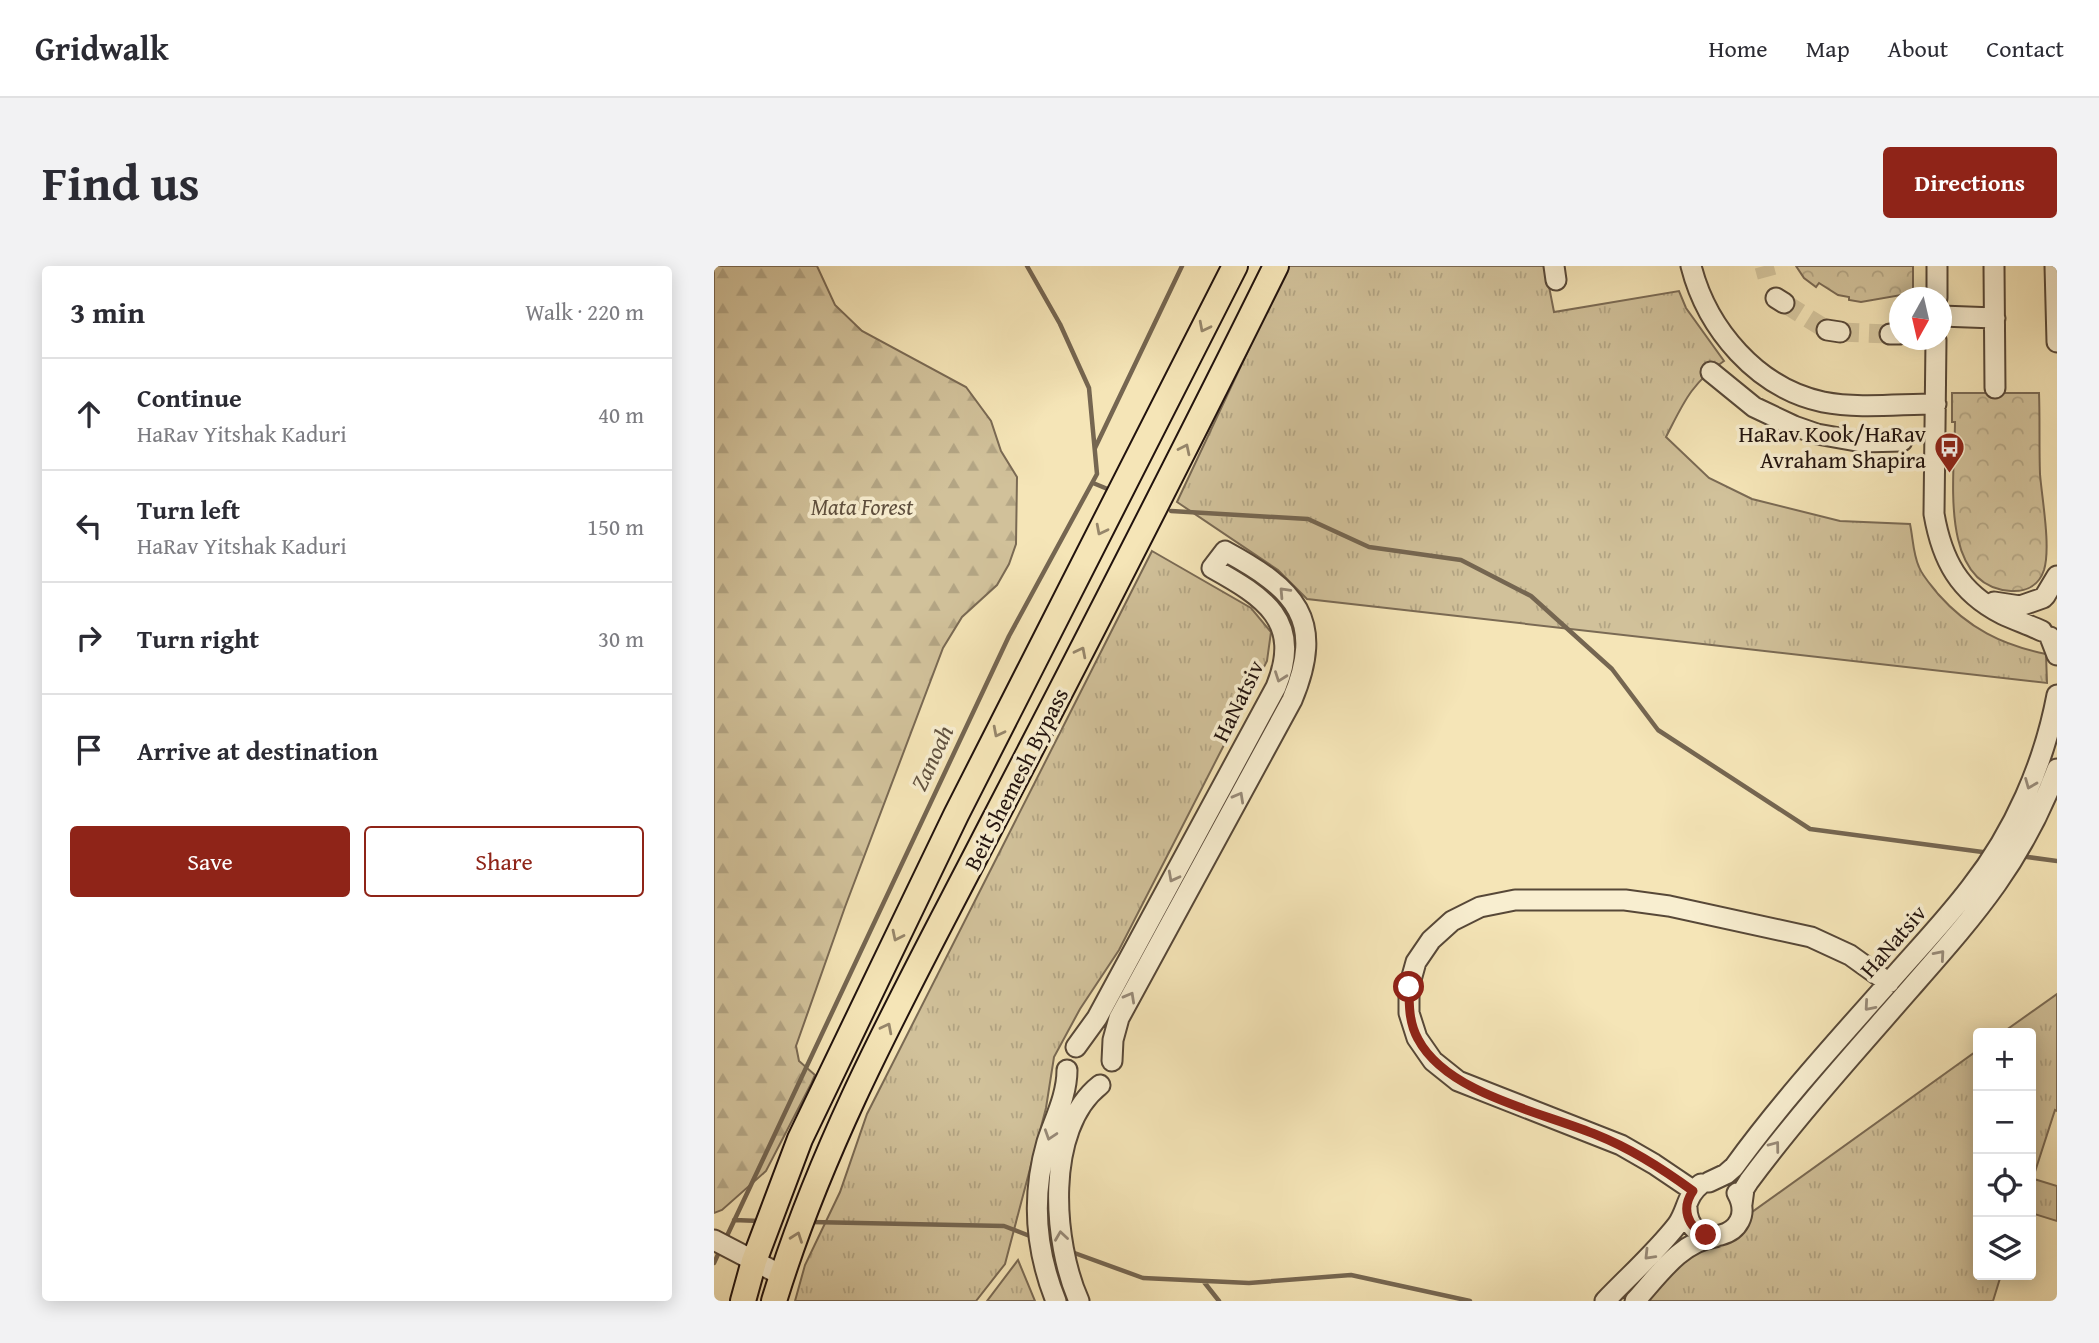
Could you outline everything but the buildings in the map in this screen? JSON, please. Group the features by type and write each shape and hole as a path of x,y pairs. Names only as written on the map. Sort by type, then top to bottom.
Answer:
{"main road":[{"name":"Beit Shemesh Bypass","path":"743,1301 754,1261 800,1139 943,840 1235,266"},
{"name":"Beit Shemesh Bypass","path":"774,1301 830,1148 876,1050 1162,496 1276,266"}],"street":[{"path":"1691,266 1703,302 1719,329 1736,350 1774,382 1823,402 1936,404"},
{"path":"1937,266 1937,287"},
{"path":"1994,266 1995,388"},
{"path":"2055,266 2057,342"},
{"path":"1952,316 1995,317"},
{"path":"1936,350 1934,514 1938,540 1956,575 1971,591 1991,608 2051,640"},
{"path":"1711,372 1754,407 1794,426 1817,434 1862,442 1902,441"},
{"path":"1794,426 1804,396"},
{"name":"HaNatsiv","path":"1076,1048 1097,1018 1283,670 1286,642 1277,618 1257,597 1212,568 1225,551 1259,570 1292,600 1304,621 1307,656 1292,700 1119,1018 1112,1040 1112,1061"},
{"path":"2051,640 2037,615 2057,576"},
{"path":"1971,591 2008,606 2025,606 2048,594"},
{"name":"HaNatsiv","path":"1605,1301 1673,1230 1697,1192 1734,1167 1770,1118 1970,888 1998,848 2032,780 2049,731 2057,695"},
{"name":"HaNatsiv","path":"1742,1204 1744,1189 1785,1132 1986,902 2026,839 2057,769"},
{"path":"1697,1192 1621,1145 1458,1081 1433,1061 1417,1038 1409,1013 1409,987 1416,962 1431,940 1452,921 1480,907 1515,900 1625,900 1669,906 1811,937 1850,955 1889,983"},
{"path":"1056,1301 1037,1231 1037,1188 1047,1145 1066,1086 1068,1059 1076,1048 1085,1043 1096,1044 1108,1052 1112,1061 1110,1076 1086,1099 1076,1116 1066,1145 1059,1182 1061,1242 1069,1276 1079,1301"},
{"path":"1067,1070 1071,1079 1079,1086 1090,1088 1100,1085"},
{"path":"1635,1301 1686,1248 1702,1239 1715,1237 1727,1233 1734,1228 1741,1217 1742,1204 1739,1196 1723,1182 1697,1192 1688,1218 1702,1234 1715,1237"},
{"path":"714,1240 783,1276"}],"green space":[{"name":"Mata Forest","path":"714,266 817,266 835,305 862,331 966,387 991,421 1001,451 1017,477 1016,544 1009,564 997,585 962,617 943,648 845,907 796,1046 799,1061 815,1075 766,1171 722,1210 714,1213"},
{"path":"1288,266 1545,266 1554,312 1679,291 1686,308 1724,361 1696,386 1666,437 1709,478 1752,499 1840,521 1910,524 1919,567 1938,594 1974,626 2015,646 2046,654 2047,683 1307,599 1278,570 1177,502"},
{"path":"1796,266 1913,266 1913,287 1889,287 1889,297 1861,302 1849,300 1849,297 1838,295 1819,283 1816,287 1804,278"},
{"path":"1952,393 2039,393 2040,474 2046,560 2039,580 2027,589 2011,591 1987,585 1971,570 1961,549 1955,524 1953,496 1955,422 1952,422"},
{"path":"1152,551 1251,608 1271,632 1267,661 1119,950 1080,1009 1054,1057 1046,1108 1005,1264 976,1301 795,1301 805,1265 840,1192 867,1114"},
{"path":"2057,994 2057,1111 2055,1110 2036,1169 2036,1028 2009,1028"},
{"path":"1973,1054 1973,1280 1999,1280 1993,1301 1647,1301 1688,1255 1706,1246 1729,1241 1742,1228 1748,1215"},
{"path":"2036,1180 2057,1186 2057,1221 2036,1215"},
{"path":"1018,1260 1035,1301 987,1301"}],"waterway":[{"name":"Zanoah","path":"726,1238 1009,636 1097,474 1089,388 1060,324 1027,266"},
{"path":"1095,448 1182,266"},
{"path":"1093,483 1110,490"},
{"path":"1171,511 1308,519 1369,547 1461,560 1531,596 1612,669 1658,730 1810,829 1990,853"},
{"path":"2020,856 2057,861"},
{"path":"734,1220 760,1221"},
{"path":"811,1222 1004,1226 1035,1238"},
{"name":"Zanoah","path":"714,1263 720,1250"},
{"path":"1069,1251 1143,1278 1249,1283 1351,1275 1470,1301"},
{"path":"1204,1282 1219,1301"}],"tunnel":[{"path":"1764,266 1767,277"},
{"path":"1784,303 1827,330"},
{"path":"1840,332 1889,334"}],"place":[{"name":"HaRav Kook/HaRav Avraham Shapira","path":"1949,474"}],"route":[{"path":"1409,987 1409,1013 1417,1038 1433,1061 1458,1081 1581,1128 1632,1151 1664,1170 1693,1191 1686,1210 1688,1218 1695,1229 1706,1235"}]}
